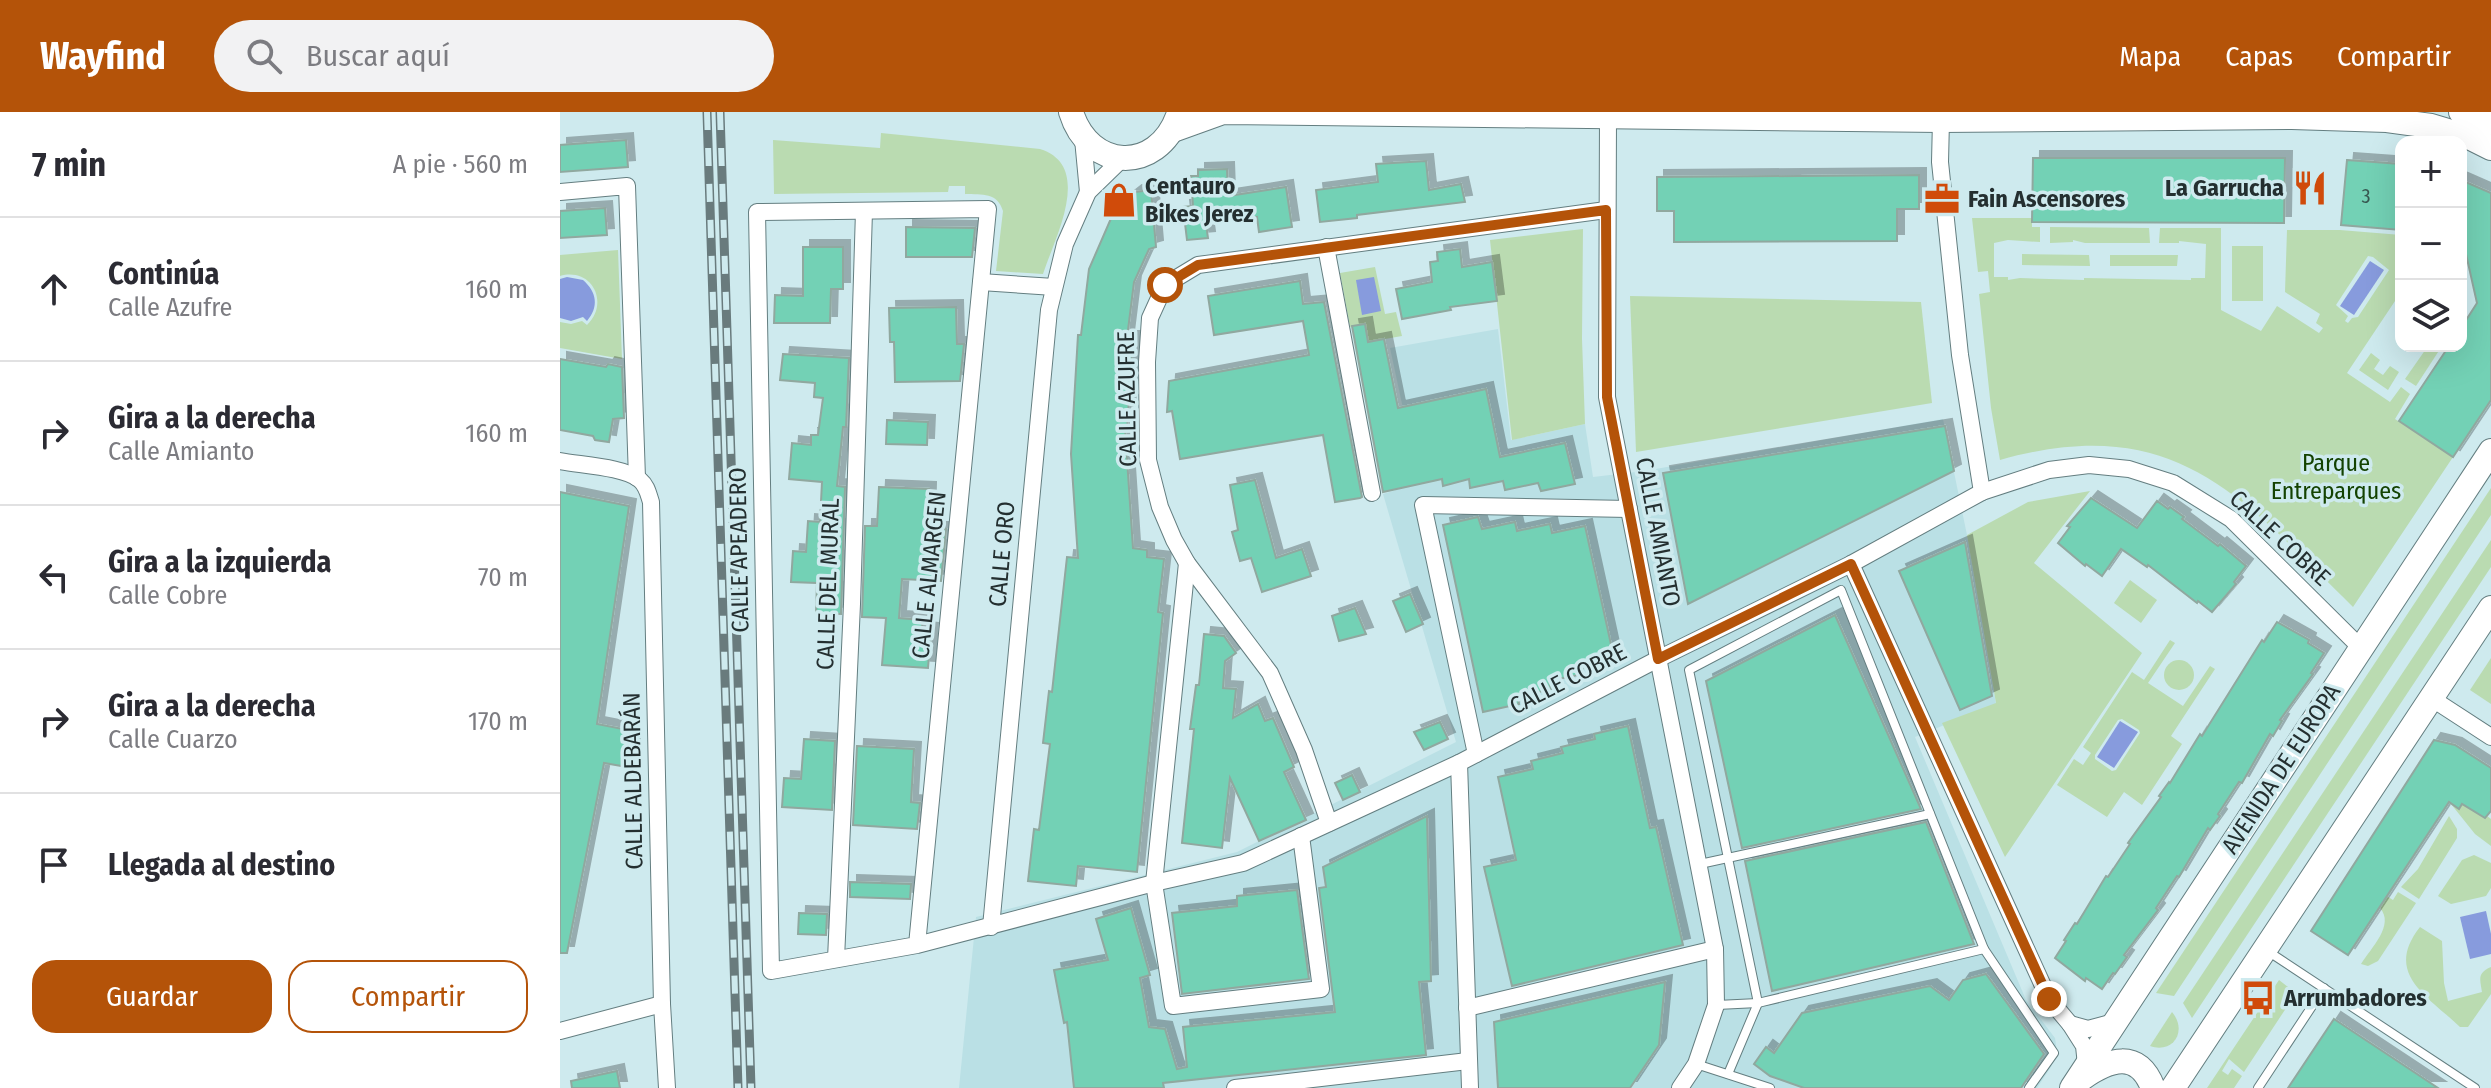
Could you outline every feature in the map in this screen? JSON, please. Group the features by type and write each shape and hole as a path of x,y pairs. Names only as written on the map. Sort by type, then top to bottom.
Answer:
{"main road":[{"path":"1053,112 1077,126 1095,149 1123,158 1138,157 1152,151 1176,121 1223,112 1941,120 2292,117 2387,120 2431,126 2471,138 2491,148"},
{"path":"2461,112 2491,123"},
{"name":"AVENIDA DE EUROPA","path":"2078,1079 2491,451"},
{"path":"2173,1088 2491,608"},
{"path":"2078,1079 2108,1062 2119,1061 2135,1063 2146,1074 2153,1088"}],"street":[{"name":"CALLE AMIANTO","path":"1608,116 1607,397 1715,949 1716,1005 1696,1064 1680,1088"},
{"path":"1941,120 1940,162 1960,355 1982,492"},
{"name":"CALLE ORO","path":"1077,126 1088,192"},
{"name":"CALLE ORO","path":"991,927 1049,310 1065,244 1088,192 1123,158"},
{"path":"560,192 627,186 637,478 626,473 560,461"},
{"name":"CALLE APEADERO","path":"917,945 771,971 757,212 988,209"},
{"name":"CALLE ALMARGEN","path":"917,945 988,209"},
{"name":"CALLE AZUFRE","path":"1329,823 1304,750 1270,673 1187,563 1160,507 1148,460 1150,318 1165,285 1198,265 1606,210"},
{"name":"CALLE DEL MURAL","path":"836,959 852,604 864,211"},
{"path":"1326,247 1372,493"},
{"path":"981,282 1054,287"},
{"name":"CALLE COBRE","path":"917,945 1243,863 1459,763 1658,659 1851,564 1982,492 2049,470 2089,465 2129,469 2173,483 2231,519 2361,648"},
{"name":"CALLE ALDEBARÁN","path":"637,478 647,488 651,502 662,1004 667,1088"},
{"path":"1476,754 1423,505 1629,509"},
{"path":"1187,563 1154,883 1173,1006 1321,989 1301,836"},
{"path":"1851,564 2049,999 2084,1046 2078,1079"},
{"path":"2431,698 2491,737"},
{"path":"1459,763 1470,1088"},
{"path":"1467,1008 1715,949"},
{"path":"560,1031 662,1004"},
{"path":"2070,1024 2088,1029 2114,1022"},
{"path":"1235,1088 1468,1061"}],"lane":[{"path":"1728,1074 1758,1003 1689,670 1841,590 1984,949 2054,1053 2029,1088"},
{"path":"1700,864 1930,814"},
{"path":"1716,1005 1758,1003 1984,949"},
{"path":"2265,949 2475,1088"},
{"path":"2258,1088 2324,988"},
{"path":"1696,1064 1770,1088"}],"shaded area":[{"path":"1498,329 1511,440 1585,424 1593,477 1644,471 1943,419 1996,704 1915,737 2026,1000 2055,1038 2057,1051 2037,1088 959,1088 976,917 1237,852 1456,742 1383,494 1419,483 1390,348"}],"green space":[{"path":"881,133 1040,149 1056,158 1065,170 1068,186 1066,204 1043,274 996,271 1003,211 993,198 965,194 965,186 949,186 948,192 774,194 773,140 880,148"},
{"name":"Parque Entreparques","path":"1972,218 2032,218 2032,227 2040,227 2040,242 2008,240 1994,243 1994,277 2008,277 2008,280 2205,278 2206,244 2179,241 2159,243 2160,228 2221,228 2221,310 2261,331 2277,306 2319,333 2323,328 2316,323 2320,314 2285,292 2287,230 2395,235 2395,301 2347,373 2390,402 2401,387 2410,394 2395,419 2453,457 2353,607 2275,530 2238,499 2200,474 2159,456 2113,447 2061,448 2000,460 1991,408 1979,294 1990,292 1988,271 1978,272","holes":["2368,256 2389,270 2358,317 2348,323 2345,321 2348,316 2336,305"]},
{"path":"2050,227 2149,228 2150,243 2085,243 2073,240 2050,243"},
{"path":"1583,229 1585,424 1512,440 1490,240"},
{"path":"2232,246 2263,246 2263,301 2232,301"},
{"path":"618,250 622,359 560,348 560,322 571,324 582,321 587,325 594,316 597,297 589,282 581,277 560,276 560,255"},
{"path":"2022,254 2089,255 2090,266 2022,265"},
{"path":"2110,255 2178,255 2177,266 2110,266"},
{"path":"1375,267 1385,314 1396,312 1402,336 1368,342 1364,324 1350,327 1340,273"},
{"path":"1630,296 1921,302 1932,403 1636,452"},
{"path":"2424,352 2438,352 2416,386 2405,379"},
{"path":"2371,353 2380,360 2374,369 2383,375 2390,366 2399,372 2388,390 2359,370"},
{"path":"2491,488 2491,515 2174,996 2156,993"},
{"path":"2090,491 2034,563 2142,653 2005,857 1942,723 1996,703 1967,535 2028,502"},
{"path":"2491,540 2491,567 2192,1018 2183,1003"},
{"path":"2130,580 2157,600 2141,623 2114,603"},
{"path":"2170,640 2175,643 2148,683 2183,706 2210,666 2215,669 2171,736 2182,744 2142,805 2124,792 2107,817 2057,785 2074,759 2083,765 2091,753 2083,747 2132,672 2144,680","holes":["2122,719 2139,730 2116,770 2112,771 2095,759 2118,720"]},
{"path":"2491,658 2491,704 2470,690"},
{"path":"2179,660 2190,664 2194,675 2190,686 2179,690 2168,686 2164,675 2168,664"},
{"path":"2464,801 2484,818 2487,816 2491,819 2491,846 2475,834 2451,804 2459,809"},
{"path":"2449,816 2457,829 2457,838 2419,899 2401,887 2418,869"},
{"path":"2474,855 2491,863 2491,888 2486,896 2451,904 2438,896 2462,860"},
{"path":"2398,892 2416,903 2378,961 2368,966 2361,964 2383,929 2382,900 2385,895 2393,900"},
{"path":"2420,927 2442,941 2448,1001 2482,992 2481,974 2491,967 2491,994 2468,1027 2460,1027 2435,1005 2414,983 2408,971 2406,958"},
{"path":"2279,980 2296,993 2244,1072 2229,1059 2222,1071 2228,1075 2232,1069 2242,1076 2234,1088 2207,1088"},
{"path":"2172,1012 2179,1026 2176,1039 2165,1047 2150,1046"}],"water":[{"path":"2370,261 2384,270 2354,315 2340,306"},
{"path":"1374,277 1381,311 1362,315 1356,280"},
{"path":"560,279 583,280 594,295 595,305 587,321 583,317 571,321 560,318"},
{"path":"2120,721 2138,732 2114,768 2097,757"},
{"path":"2486,911 2491,954 2470,959 2460,917"}],"building":[{"path":"626,140 628,167 560,172 560,145"},
{"path":"2033,158 2285,158 2284,223 2032,222"},
{"path":"2347,160 2395,164 2395,230 2341,225"},
{"path":"1426,161 1429,190 1461,184 1465,202 1320,222 1316,190 1378,182 1376,164"},
{"path":"1227,169 1228,196 1286,187 1292,227 1259,232 1257,217 1206,224 1208,238 1187,240 1183,207 1193,206 1191,176 1198,176 1198,170"},
{"path":"1919,175 1919,209 1897,209 1897,241 1674,242 1674,211 1657,211 1657,177"},
{"path":"2467,183 2491,193 2491,400 2453,457 2399,421 2445,352 2467,352 2467,319 2477,303 2467,258"},
{"path":"1151,190 1156,247 1149,249 1134,282 1127,338 1133,338 1125,429 1133,548 1147,550 1147,557 1164,559 1158,612 1163,613 1137,872 1078,866 1076,886 1028,881 1034,829 1039,830 1050,744 1043,743 1067,557 1078,558 1071,454 1078,335 1081,335 1089,269 1116,207 1135,192"},
{"path":"605,208 607,235 560,238 560,211"},
{"path":"906,227 975,228 972,257 906,257"},
{"path":"803,247 843,247 843,289 831,289 830,323 774,323 775,295 803,296"},
{"path":"1460,249 1462,267 1492,262 1497,301 1450,307 1451,310 1402,319 1396,289 1432,282 1430,262 1438,261 1437,252"},
{"path":"1300,281 1303,304 1324,302 1360,498 1335,502 1323,435 1180,459 1172,411 1167,412 1169,381 1309,355 1303,321 1214,335 1208,296"},
{"path":"956,307 957,344 964,344 960,381 895,382 889,308"},
{"path":"1365,324 1368,342 1384,339 1398,408 1486,389 1500,457 1565,443 1575,484 1541,491 1538,483 1505,490 1503,481 1470,488 1469,479 1443,486 1442,479 1383,492 1352,326"},
{"path":"783,354 849,358 846,427 843,427 837,486 845,487 841,614 816,613 817,583 791,582 793,551 806,552 808,521 820,522 822,482 789,479 792,443 811,445 811,435 818,435 823,398 814,397 815,383 780,380"},
{"path":"560,359 622,367 624,418 613,419 609,442 560,430"},
{"path":"887,420 928,422 927,445 886,444"},
{"path":"1945,426 1954,471 1688,604 1663,473"},
{"path":"1255,480 1276,558 1302,549 1311,576 1262,592 1251,558 1240,561 1232,532 1238,530 1230,485"},
{"path":"879,487 929,489 928,529 946,529 941,581 902,579 899,618 922,620 922,629 931,630 928,668 882,665 886,618 862,617 865,526 877,526"},
{"path":"560,492 629,506 597,724 633,731 633,768 604,763 567,953 560,953"},
{"path":"2091,498 2137,528 2157,501 2184,517 2182,519 2246,566 2234,582 2236,584 2212,612 2121,549 2102,576 2058,543 2070,527 2067,526"},
{"path":"1478,517 1482,529 1515,522 1517,531 1550,524 1552,533 1585,526 1614,658 1582,665 1583,674 1549,681 1551,689 1518,697 1519,704 1483,712 1443,525"},
{"path":"1965,542 1992,696 1960,710 1899,571"},
{"path":"1410,594 1423,624 1406,632 1393,601"},
{"path":"1355,608 1366,634 1339,641 1332,616"},
{"path":"1835,615 1921,809 1742,848 1706,681"},
{"path":"2277,622 2309,640 2308,643 2324,653 2313,674 2280,720 2273,736 2270,734 2242,783 2239,782 2218,814 2220,816 2210,830 2208,828 2156,908 2158,910 2124,955 2127,957 2115,974 2102,989 2086,978 2085,981 2055,958 2064,940 2200,734 2202,736 2262,640 2264,642"},
{"path":"1204,634 1224,636 1236,653 1225,661 1223,688 1236,689 1233,718 1258,704 1265,721 1273,718 1294,767 1284,772 1306,820 1259,841 1230,778 1222,848 1182,843 1194,729 1190,729 1196,685 1199,685"},
{"path":"1440,722 1448,739 1424,750 1414,732"},
{"path":"1628,726 1650,828 1656,827 1683,945 1512,986 1484,867 1516,860 1498,777 1533,769 1531,761 1563,753 1561,747 1595,739 1594,734"},
{"path":"804,739 835,741 832,810 782,807 784,778 801,779"},
{"path":"2434,740 2455,745 2491,768 2491,811 2485,818 2462,804 2459,809 2449,802 2348,955 2311,931"},
{"path":"857,746 914,749 911,802 920,803 917,829 853,825"},
{"path":"1352,775 1360,792 1343,800 1335,783"},
{"path":"1427,816 1431,981 1419,982 1426,1055 1163,1083 1164,1088 1074,1088 1067,1022 1064,1023 1054,970 1108,960 1096,919 1131,908 1150,975 1140,978 1149,1027 1165,1029 1177,1069 1187,1067 1183,1027 1335,1012 1319,888 1326,887 1323,867"},
{"path":"1926,822 1974,944 1772,991 1745,861"},
{"path":"850,882 911,884 910,899 850,897"},
{"path":"1297,890 1309,979 1182,994 1172,913 1237,906 1237,896"},
{"path":"799,913 827,914 826,935 798,934"},
{"path":"1986,974 2044,1054 2021,1088 1804,1088 1770,1076 1754,1064 1766,1047 1774,1053 1802,1013 1930,986 1949,1000 1963,980"},
{"path":"1665,982 1659,1045 1630,1088 1498,1088 1494,1022"},
{"path":"2334,1019 2349,1029 2438,1088 2288,1088"},
{"path":"617,1071 620,1088 572,1088 571,1081"}],"railway":[{"path":"707,112 738,1088"},
{"path":"720,112 751,1088"}],"place":[{"name":"La Garrucha","path":"2310,188"},
{"name":"Fain Ascensores","path":"1942,199"},
{"name":"Centauro Bikes Jerez","path":"1119,200"},
{"name":"Arrumbadores","path":"2258,998"}],"route":[{"path":"1165,285 1198,265 1606,210 1607,397 1658,659 1851,564 2049,999"}]}
